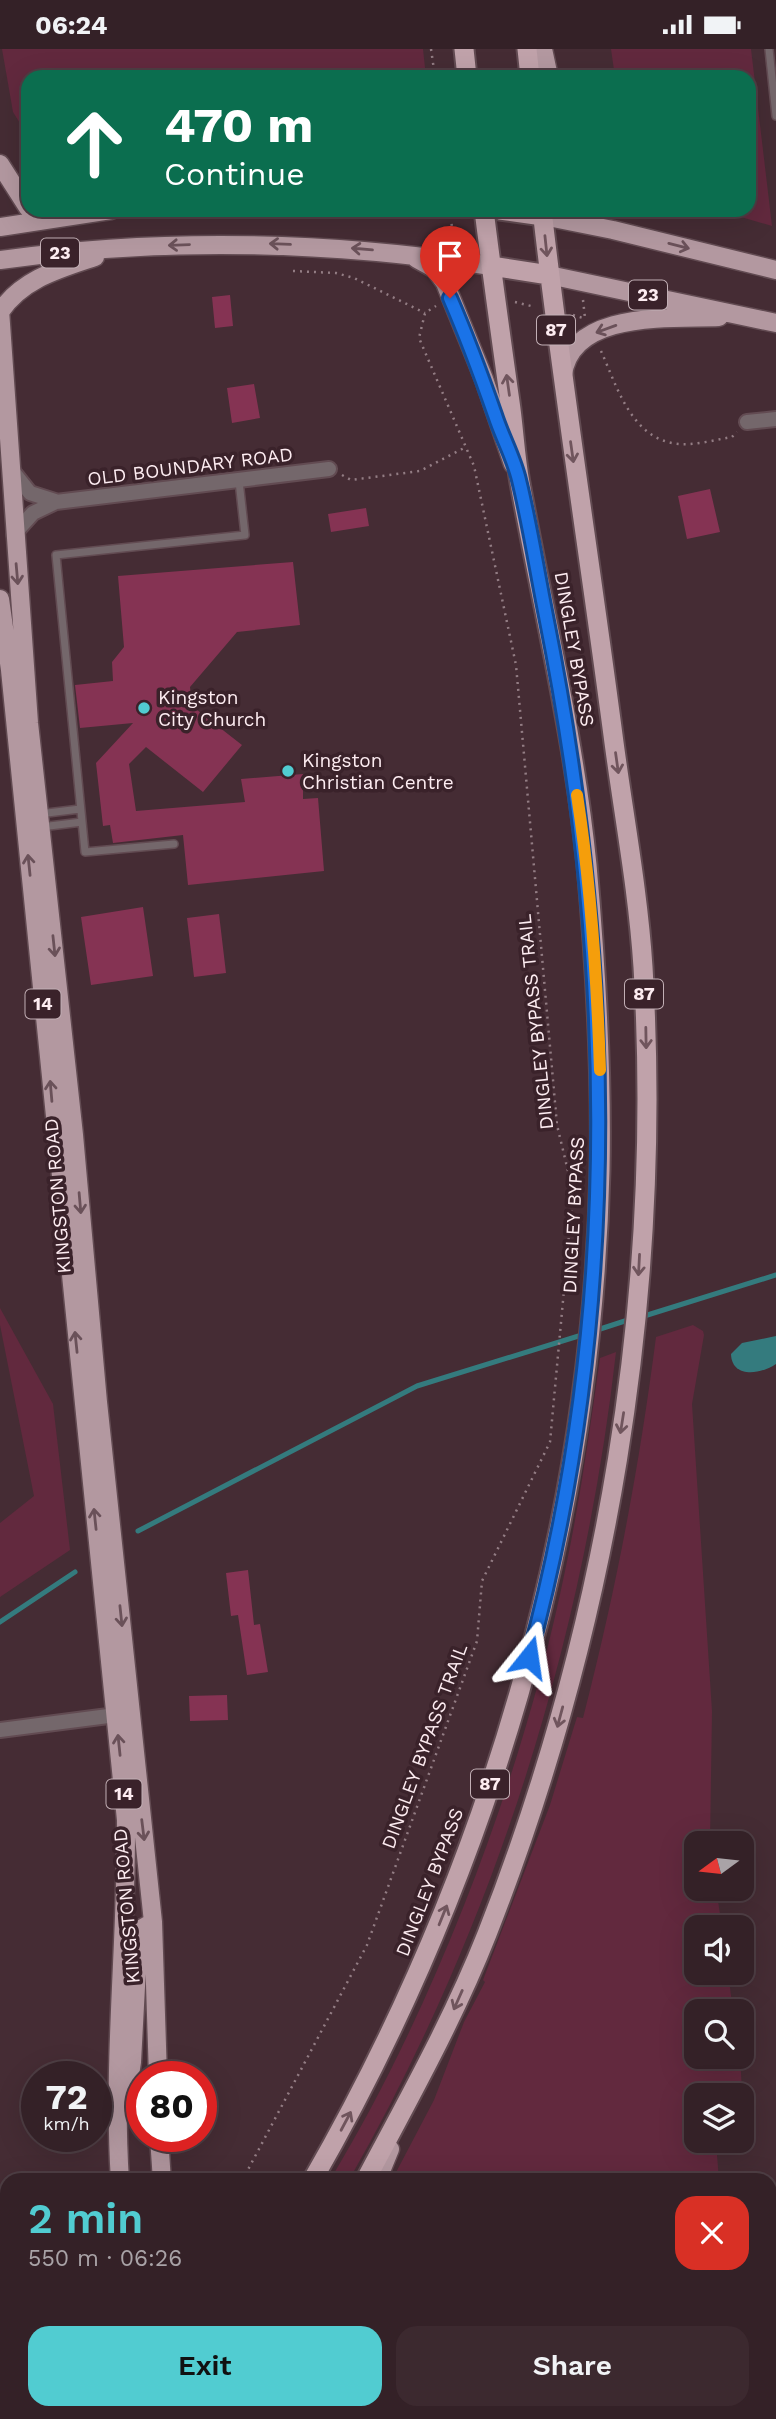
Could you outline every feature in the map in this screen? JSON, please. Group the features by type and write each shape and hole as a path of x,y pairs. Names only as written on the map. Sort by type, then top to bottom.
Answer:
{"highway":[{"path":"464,49 466,70"},
{"path":"527,49 529,70"},
{"name":"DINGLEY BYPASS","path":"317,2173 342,2128 411,1989 445,1909 489,1789 542,1608 571,1459 592,1299 600,1177 601,1095 597,981 586,858 561,691 519,477 485,217"},
{"name":"DINGLEY BYPASS","path":"369,2173 439,2042 486,1937 540,1790 586,1617 609,1508 633,1355 647,1139 642,959 562,384 542,217"},
{"name":"23","path":"491,266 549,275"}],"main road":[{"path":"543,49 548,70"},
{"path":"0,164 21,197"},
{"path":"46,217 53,220"},
{"name":"23","path":"0,227 70,217"},
{"path":"559,217 776,270"},
{"path":"600,217 613,230"},
{"name":"23","path":"0,260 120,249 239,243 403,253 491,266"},
{"path":"0,311 13,296 33,281 120,249"},
{"path":"403,253 436,269 450,298 519,477"},
{"name":"23","path":"549,275 776,323"},
{"name":"KINGSTON ROAD","path":"0,311 33,822 123,1714 153,1922 157,2061"},
{"path":"562,384 568,355 589,326 639,319 747,316"},
{"name":"KINGSTON ROAD","path":"0,600 33,822"},
{"name":"KINGSTON ROAD","path":"120,2173 118,2137 127,1883 123,1714"},
{"path":"118,2137 132,2062 139,1930 153,1922"},
{"path":"380,2173 412,2093"},
{"path":"160,2152 161,2173"}],"street":[{"path":"747,422 776,419"},
{"path":"11,469 30,493 56,502"},
{"name":"OLD BOUNDARY ROAD","path":"14,534 33,513 56,502 329,469"},
{"path":"0,1730 123,1714"}],"lane":[{"path":"769,49 775,114"},
{"path":"775,114 776,75"},
{"path":"174,844 85,852 56,555 245,535 239,481"},
{"path":"33,822 80,809"},
{"path":"33,822 82,822"}],"path":[{"path":"431,49 434,70"},
{"path":"451,217 456,261"},
{"path":"293,271 336,273 354,278 425,313 450,298"},
{"path":"583,298 589,326 632,415 651,434 673,443 699,442 732,437 747,422"},
{"path":"496,299 554,310 589,326"},
{"name":"DINGLEY BYPASS TRAIL","path":"246,2173 367,1945 477,1641 482,1581 550,1442 559,1367 573,1192 557,1125 516,665 474,466 419,338 425,313"},
{"path":"329,469 351,480 420,471 466,447"}],"shaded area":[{"path":"2,49 423,49 425,70 21,70 21,125 13,112"},
{"path":"611,49 751,49 753,70 614,70"},
{"path":"756,91 772,226 741,217 756,217"},
{"path":"0,1308 53,1404 70,1550 0,1597 0,1523 34,1496 0,1325"},
{"path":"693,1325 703,1331 704,1335 692,1404 712,1711 710,1831 684,1831 684,1901 718,1901 720,1915 684,1915 684,1985 730,1985 731,1999 684,1999 684,2069 741,2069 742,2083 684,2083 684,2153 718,2153 718,2173 396,2173 434,2100 464,2022 485,1982 483,1980 550,1805 577,1717 583,1718 606,1623 642,1434 656,1337"},
{"path":"616,1352 601,1461 581,1568 555,1675 525,1780 488,1883 447,1984 401,2083 353,2173 334,2173 406,2039 472,1885 501,1806 526,1726 565,1571 600,1358"}],"water":[{"path":"776,1336 776,1364 755,1372 736,1368 731,1354 742,1343"}],"building":[{"path":"230,295 233,326 215,328 212,297"},
{"path":"254,384 260,418 232,423 227,388"},
{"path":"710,489 720,532 687,539 678,496"},
{"path":"366,508 369,526 331,532 328,514"},
{"path":"293,562 300,625 237,632 190,687 192,706 242,745 203,792 146,747 129,764 136,811 245,802 241,779 303,774 303,799 318,798 324,871 188,885 183,835 113,843 110,825 103,826 96,763 133,723 80,728 75,685 113,681 112,662 124,647 118,576"},
{"path":"143,907 153,976 91,985 81,917"},
{"path":"219,914 226,973 194,977 187,918"},
{"path":"248,1570 254,1625 260,1624 268,1672 247,1675 238,1615 231,1616 226,1573"},
{"path":"227,1695 228,1720 190,1721 189,1696"}],"waterway":[{"path":"641,1317 776,1275"},
{"path":"594,1331 631,1319"},
{"path":"138,1531 417,1386 585,1334"},
{"path":"0,1622 75,1572"}],"slow traffic":[{"path":"577,795 586,858 597,981 600,1070"}],"place":[{"name":"Kingston City Church","path":"144,708"},
{"name":"Kingston Christian Centre","path":"288,771"}],"route":[{"path":"450,298 484,379 519,477 561,691 586,858 597,981 601,1095 600,1177 592,1299 571,1459 554,1553 529,1657"}]}
